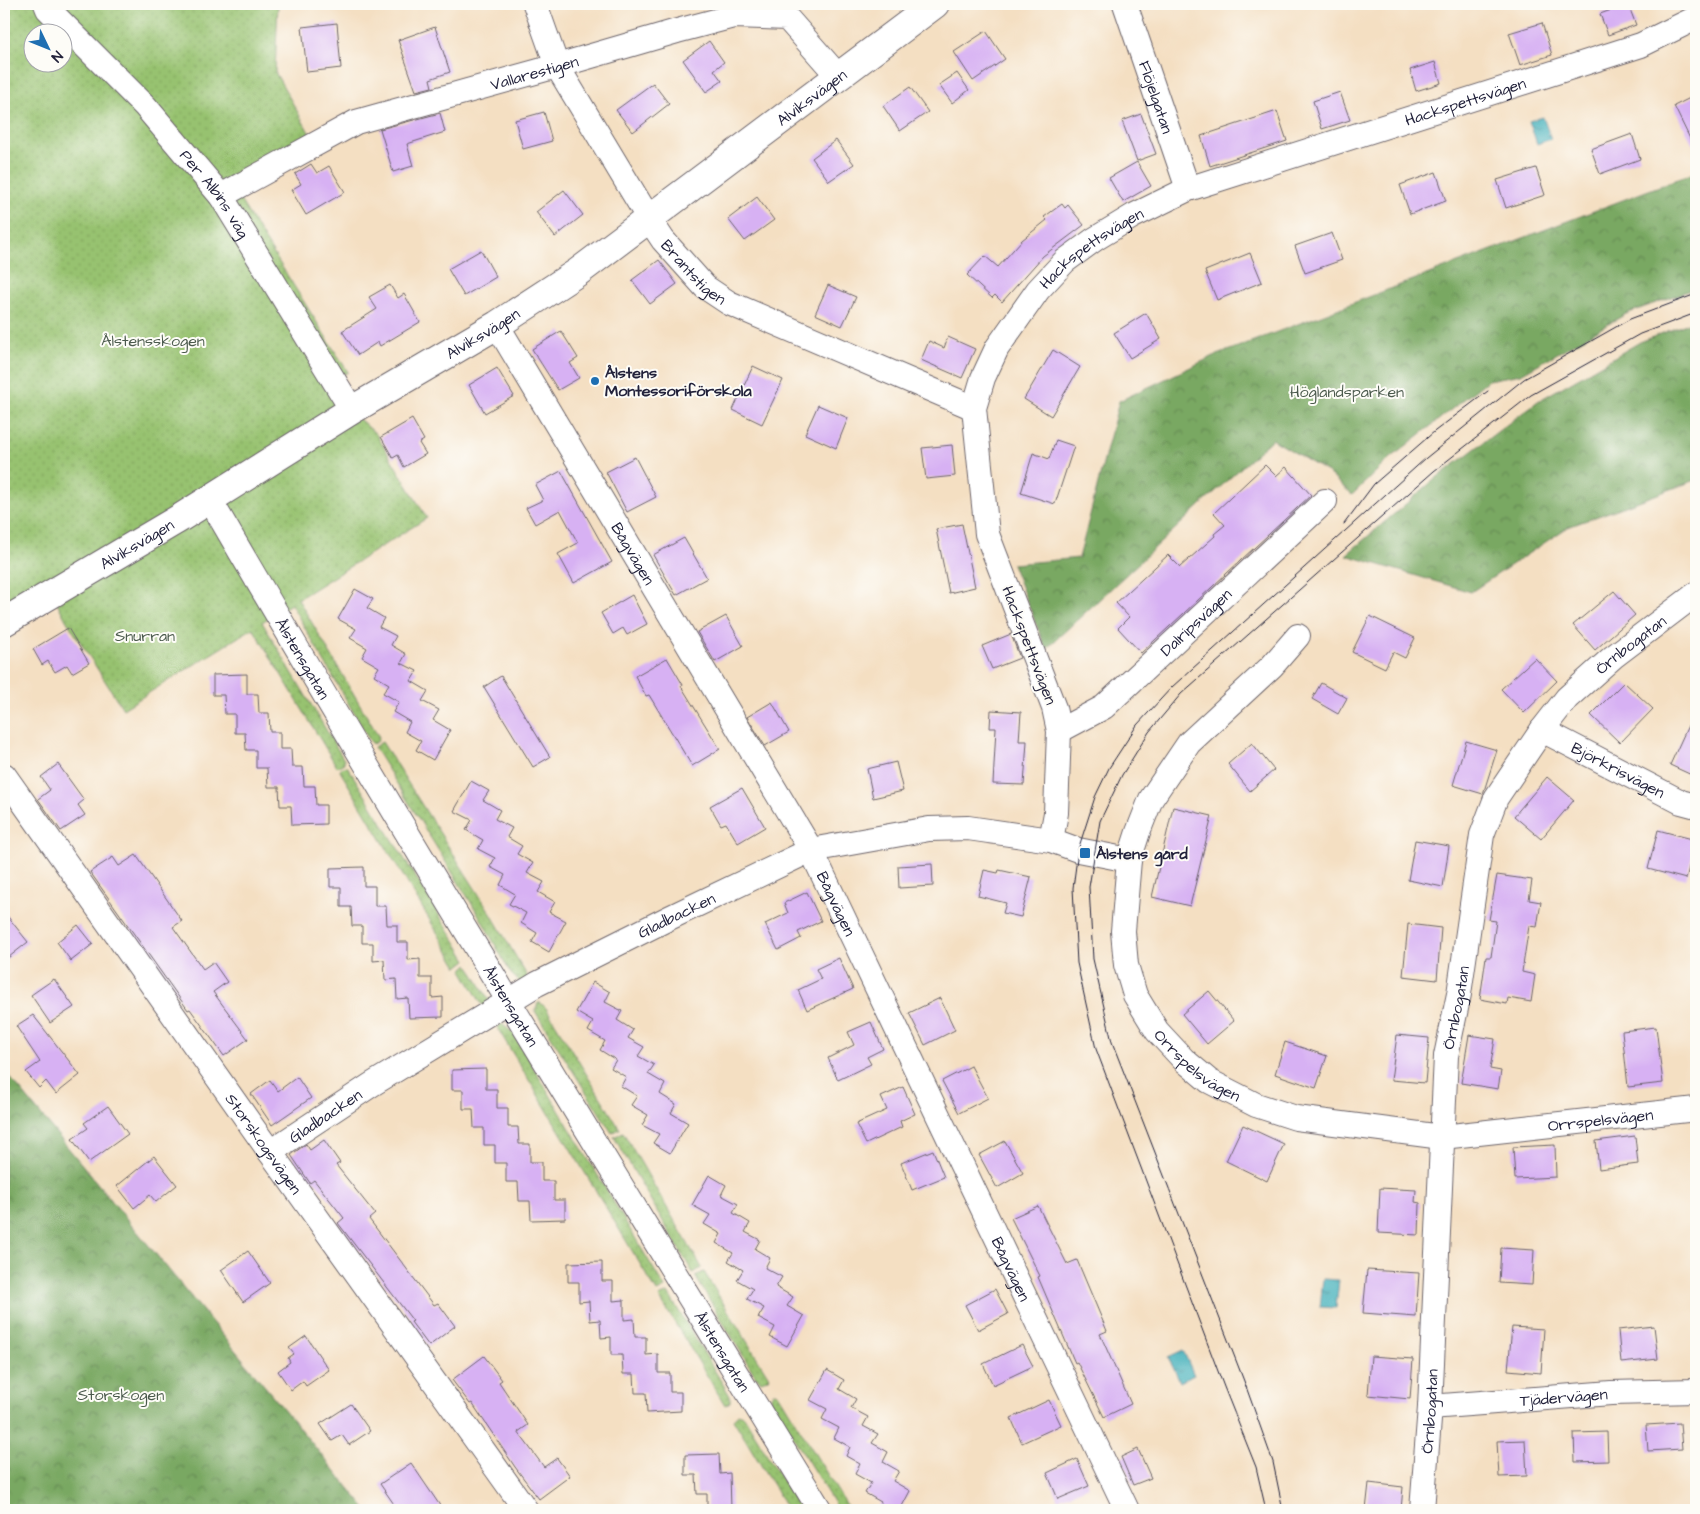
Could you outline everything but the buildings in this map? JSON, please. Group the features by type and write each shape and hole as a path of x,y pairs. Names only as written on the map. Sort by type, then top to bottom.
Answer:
{"street":[{"name":"Per Albins väg","path":"46,4 48,9 145,106 222,196 352,410"},
{"name":"Brantstigen","path":"535,4 557,66 663,240 705,287 729,303 974,408"},
{"name":"Alviksvägen","path":"4,622 180,518 352,410 497,325 578,272 935,4"},
{"name":"Flöjelgatan","path":"1125,4 1188,189"},
{"name":"Vallarestigen","path":"222,196 356,122 734,16 787,18 838,76"},
{"name":"Hackspettsvägen","path":"1051,840 1056,813 1059,731 1054,708 987,534 974,408 983,378 997,348 1038,290 1065,262 1094,239 1133,216 1188,189 1641,44 1696,18"},
{"name":"Bågvägen","path":"497,325 811,850 1127,1510"},
{"name":"Ålstensgatan","path":"210,498 365,762 509,1001 820,1510"},
{"name":"Dalripsvägen","path":"1059,731 1104,707 1325,501"},
{"name":"Örnbogatan","path":"1422,1510 1430,1407 1446,1056 1459,994 1482,835 1496,798 1542,730 1567,698 1614,657 1696,594"},
{"name":"Orrspelsvägen","path":"1298,636 1272,666 1189,743 1151,799 1129,860 1123,931 1126,965 1135,995 1157,1031 1184,1060 1209,1081 1256,1105 1296,1118 1442,1138 1696,1109"},
{"name":"Björkrisvägen","path":"1542,730 1681,802 1696,806"},
{"name":"Storskogsvägen","path":"4,775 526,1510"},
{"name":"Gladbacken","path":"270,1152 371,1085 537,984 811,850 929,829 968,828 1051,840 1078,850 1129,860"},
{"name":"Tjädervägen","path":"1430,1407 1611,1393 1696,1390"}],"green space":[{"name":"Ålstensskogen","path":"4,4 278,4 275,72 310,134 228,181 348,372 322,386 376,434 427,518 298,599 379,737 378,741 373,744 370,741 291,604 262,622 344,760 344,763 337,767 253,628 123,709 66,620 46,581 4,607"},
{"name":"Höglandsparken","path":"1696,172 1696,288 1626,314 1521,374 1488,380 1386,462 1352,495 1327,472 1272,439 1046,649 1012,564 1079,558 1119,401 1214,356"},
{"path":"1696,320 1696,480 1568,527 1471,592 1346,555 1435,479 1538,401 1640,342"},
{"path":"382,742 490,912 529,982 521,983 511,974 480,917 374,747"},
{"path":"347,766 467,960 458,967 340,771 341,768"},
{"path":"468,964 489,1000 485,1010 462,970"},
{"path":"538,1003 541,1003 546,1008 620,1129 612,1133 535,1011"},
{"path":"502,1024 513,1033 665,1288 657,1292 498,1029 499,1025"},
{"name":"Storskogen","path":"4,1070 367,1510 4,1510"},
{"path":"623,1132 702,1268 693,1273 614,1137"},
{"path":"704,1272 769,1377 767,1379 761,1381 756,1377 695,1276"},
{"path":"668,1293 730,1396 730,1402 725,1405 659,1297"},
{"path":"775,1392 778,1393 849,1510 838,1510 771,1401 771,1395"},
{"path":"738,1414 744,1416 800,1510 788,1510 733,1419"}],"water":[{"path":"1543,117 1551,139 1537,144 1529,121"},
{"path":"1323,1279 1339,1280 1336,1308 1320,1307"},
{"path":"1183,1350 1194,1375 1180,1382 1168,1357"}],"tram line":[{"path":"1266,1510 1256,1467 1096,1049 1077,963 1073,888 1078,850 1095,797 1109,768 1137,725 1172,687 1426,458 1524,379 1630,319 1696,294"},
{"path":"1283,1510 1273,1462 1244,1381 1112,1042 1093,959 1089,887 1100,821 1122,775 1149,732 1181,694 1434,471 1531,395 1640,334 1696,313"},
{"path":"1344,524 1374,484 1435,431 1488,391"}],"place":[{"name":"Ålstens Montessoriförskola","path":"595,381"},
{"name":"Ålstens gård","path":"1085,853"}],"park label":[{"name":"Snurran","path":"145,635"}]}
